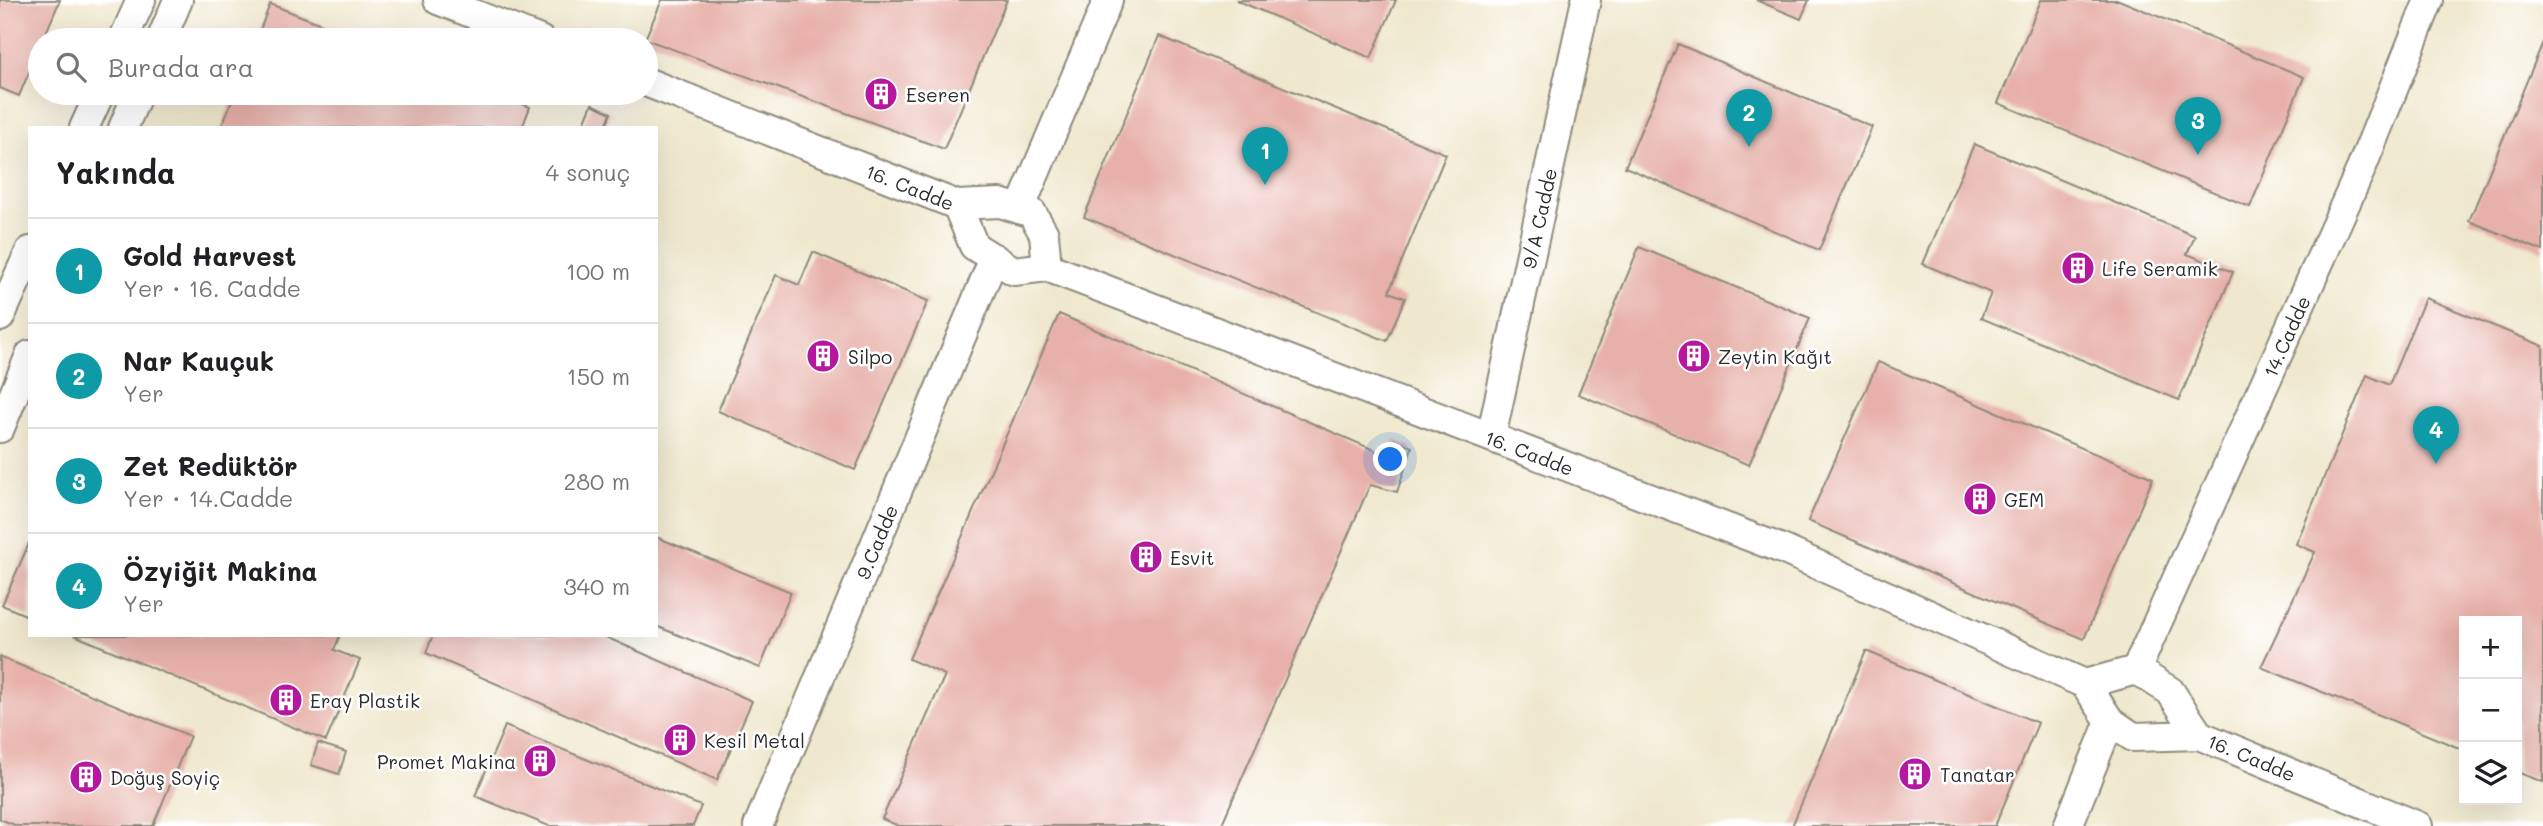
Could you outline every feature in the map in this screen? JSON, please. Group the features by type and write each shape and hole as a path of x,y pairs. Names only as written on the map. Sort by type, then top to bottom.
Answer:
{"street":[{"path":"128,28 141,0"},
{"path":"166,28 178,0"},
{"path":"438,0 509,28"},
{"path":"1020,209 1108,0"},
{"name":"9/A Cadde","path":"1491,437 1586,0"},
{"name":"14.Cadde","path":"2136,670 2361,169 2428,0"},
{"name":"16. Cadde","path":"658,87 957,205 974,246 1014,271 1047,267 1782,549 2085,684 2110,721 2133,737 2199,735 2418,826"},
{"path":"85,126 95,105"},
{"path":"124,126 133,105"},
{"path":"957,205 1000,203 1032,213 1044,234 1047,267"},
{"path":"0,317 28,254"},
{"name":"9.Cadde","path":"758,826 994,258"},
{"path":"0,428 28,360"},
{"path":"2085,684 2136,670 2169,691 2199,735"},
{"path":"2068,826 2110,721"}],"building":[{"path":"0,0 60,0 48,28 28,28 28,75 19,96 0,88"},
{"name":"Eseren","path":"662,0 1007,0 944,149 658,44 658,28 650,28"},
{"path":"1236,0 1396,0 1371,58"},
{"path":"1756,0 1809,0 1801,19"},
{"path":"2041,0 2119,0 2304,77 2250,207 1998,103"},
{"path":"270,4 332,28 261,28"},
{"path":"1159,36 1446,154 1389,292 1405,298 1387,341 1084,217"},
{"path":"2543,42 2543,251 2469,221"},
{"path":"1678,44 1872,127 1819,250 1625,167"},
{"path":"230,105 530,107 523,126 222,126"},
{"path":"592,105 611,113 606,126 583,126"},
{"name":"Life Seramik","path":"1974,144 2195,236 2187,254 2233,272 2179,400 1981,318 1991,293 1923,264"},
{"name":"Zeytin Kağıt","path":"1639,247 1810,318 1749,465 1578,394"},
{"name":"Silpo","path":"813,252 928,301 855,470 718,411 776,275 799,285"},
{"path":"2425,298 2543,346 2543,782 2522,774 2522,616 2459,616 2459,748 2261,667 2315,552 2296,544 2367,375 2389,385"},
{"name":"Esvit","path":"1059,314 1390,457 1395,440 1412,447 1397,492 1370,485 1221,826 899,826 882,819 945,675 909,659"},
{"name":"GEM","path":"1878,362 2153,478 2084,639 1808,521"},
{"path":"658,538 791,592 760,668 658,627"},
{"path":"28,546 28,616 2,605"},
{"name":"Eray Plastik","path":"79,637 339,637 334,650 360,660 326,741"},
{"name":"Kesil Metal","path":"432,637 606,637 752,701 717,780 426,653"},
{"name":"Tanatar","path":"1866,651 2038,723 1995,826 1792,826"},
{"name":"Doğuş Soyiç","path":"0,657 190,736 153,826 17,826 0,819"},
{"name":"Promet Makina","path":"505,726 701,806 693,826 549,826 475,796"},
{"path":"318,743 346,752 339,774 311,765"}],"place":[{"name":"Eseren","path":"881,94"},
{"name":"Nar Kauçuk","path":"1749,147"},
{"name":"Zet Redüktör","path":"2198,155"},
{"name":"Gold Harvest","path":"1265,185"},
{"name":"Life Seramik","path":"2078,268"},
{"name":"Silpo","path":"823,356"},
{"name":"Zeytin Kağıt","path":"1694,356"},
{"name":"Özyiğit Makina","path":"2436,464"},
{"name":"GEM","path":"1980,499"},
{"name":"Esvit","path":"1146,557"},
{"name":"Eray Plastik","path":"286,700"},
{"name":"Kesil Metal","path":"680,740"},
{"name":"Promet Makina","path":"540,761"},
{"name":"Tanatar","path":"1915,774"},
{"name":"Doğuş Soyiç","path":"86,777"}]}
